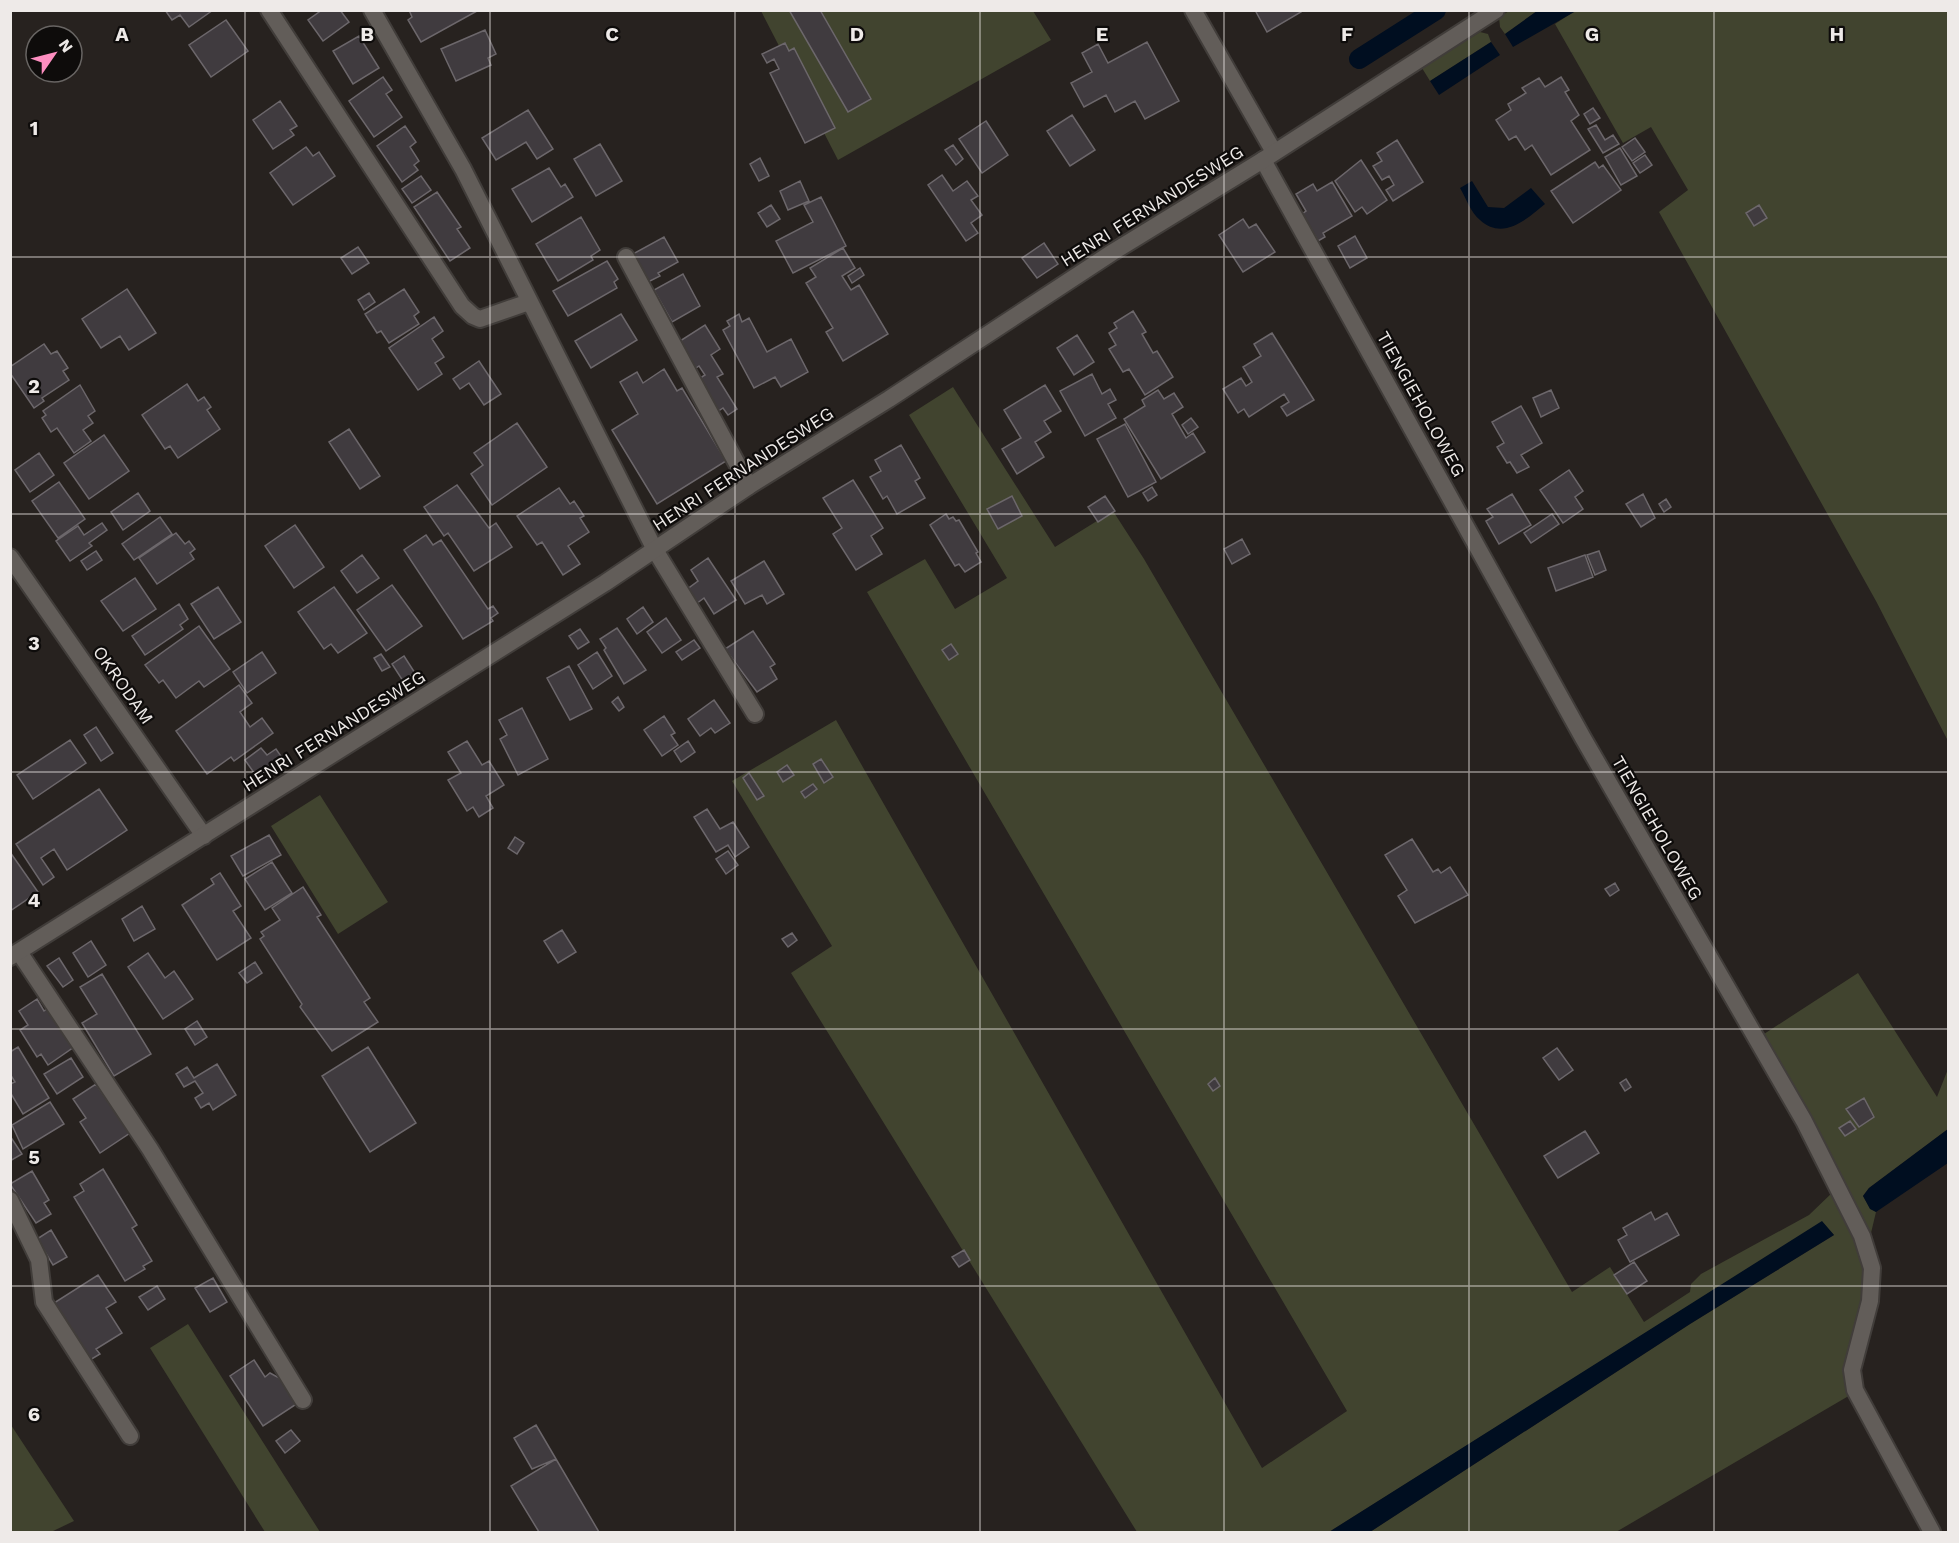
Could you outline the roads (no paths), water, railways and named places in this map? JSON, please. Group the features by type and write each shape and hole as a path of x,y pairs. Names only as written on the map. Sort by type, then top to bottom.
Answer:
{"street":[{"path":"269,10 462,306 480,319 529,302"},
{"path":"372,10 463,169 655,550 755,714"},
{"name":"TIENGIEHOLOWEG","path":"1193,10 1269,156 1594,758 1803,1121 1862,1236 1872,1268 1870,1301 1852,1370 1855,1390 1932,1533"},
{"name":"HENRI FERNANDESWEG","path":"15,955 655,550 749,486 1113,252 1269,156 1496,10"},
{"path":"626,257 749,486"},
{"name":"OKRODAM","path":"10,557 204,836"},
{"path":"15,955 150,1149 303,1400"},
{"path":"10,1200 39,1260 44,1302 130,1436"}],"water":[{"path":"1537,11 1576,11 1513,47 1505,34"},
{"path":"1491,42 1500,55 1439,95 1430,81"},
{"path":"1472,181 1488,207 1504,208 1531,188 1545,204 1514,226 1497,228 1489,226 1474,213 1460,188"},
{"path":"1948,1129 1948,1163 1876,1212 1870,1209 1863,1196 1869,1188"},
{"path":"1822,1221 1834,1235 1690,1324 1370,1532 1329,1532"}],"waterway":[{"path":"1359,59 1436,10"}]}
